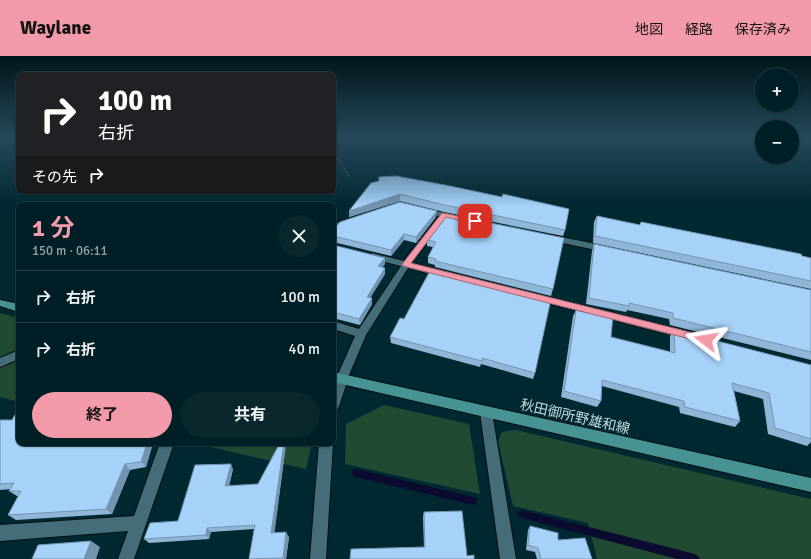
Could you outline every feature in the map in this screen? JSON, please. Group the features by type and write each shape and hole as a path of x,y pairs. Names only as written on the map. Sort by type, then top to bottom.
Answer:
{"main road":[{"path":"0,303 16,307"},
{"name":"秋田御所野雄和線","path":"337,378 811,485"}],"street":[{"path":"414,208 468,220"},
{"path":"337,378 361,334 406,265 444,215"},
{"path":"336,226 355,219"},
{"path":"546,237 616,252"},
{"path":"362,254 452,276"},
{"path":"528,295 696,337"},
{"path":"336,326 361,334"},
{"path":"0,363 16,355"},
{"path":"486,412 508,559"},
{"path":"126,559 166,446"},
{"path":"318,559 326,446"},
{"path":"0,533 139,523"}],"path":[{"path":"339,160 349,176"}],"green space":[{"path":"0,313 16,317 16,350 0,357"},
{"path":"16,360 16,401 0,397 0,368"},
{"path":"384,405 469,424 480,494 345,464 346,424"},
{"path":"516,430 811,499 811,559 597,559 588,523 513,506 498,441 502,432"},
{"path":"207,446 311,446 306,469"}],"building":[{"path":"396,176 502,197 503,194 569,209 565,230 400,194 349,211 371,183 379,181 379,177"},
{"path":"400,202 437,211 416,237 404,234 391,250 336,237 336,227 340,222"},
{"path":"447,214 564,238 553,289 435,261 436,259 428,257 436,242 427,240"},
{"path":"597,216 640,225 641,222 801,254 802,256 811,258 811,281 595,236"},
{"path":"594,244 811,290 811,352 673,318 673,313 629,303 629,306 589,298"},
{"path":"336,246 385,258 378,266 385,268 367,297 372,298 359,319 336,313"},
{"path":"431,269 551,299 535,373 482,358 482,361 390,337 400,318 404,319"},
{"path":"588,308 613,315 611,337 675,353 674,330 811,365 811,439 775,428 769,393 732,383 740,421 685,407 684,401 602,380 601,401 564,391 576,310 587,313"},
{"path":"16,413 16,446 146,446 141,462 125,464 106,509 8,515 21,491 9,491 14,483 0,484 0,420 12,420"},
{"path":"278,446 284,446 271,533 286,532 283,558 249,559 255,525 207,528 206,535 144,539 150,523 178,521 195,465 231,464 225,486 258,484"},
{"path":"462,511 467,556 474,555 474,559 350,559 351,549 425,547 424,512"},
{"path":"530,526 558,533 558,540 585,538 592,559 541,559 538,548 528,545"},
{"path":"91,541 84,559 32,559 38,545"}],"waterway":[{"path":"356,473 473,501"},
{"path":"522,514 695,559"}],"route":[{"path":"475,221 444,215 406,265 706,340"}]}
